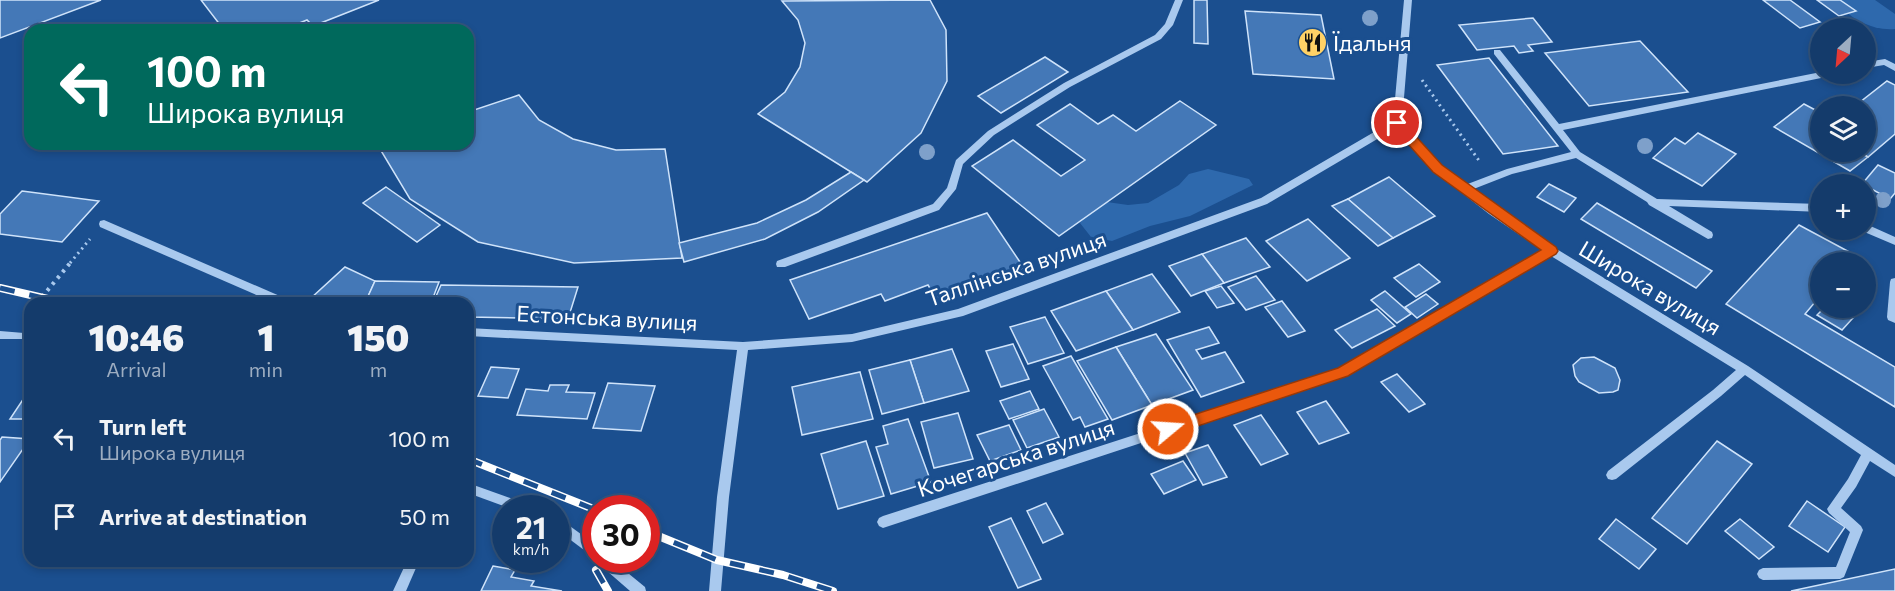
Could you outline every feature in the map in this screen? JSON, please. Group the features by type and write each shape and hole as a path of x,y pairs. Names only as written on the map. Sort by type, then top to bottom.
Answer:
{"street":[{"path":"781,264 936,207 951,189 959,162 991,133 1067,85 1158,37 1169,25 1179,0"},
{"path":"1397,123 1408,0"},
{"path":"1497,52 1577,154 1708,235"},
{"path":"1876,63 1885,62 1895,68"},
{"path":"1556,128 1810,77"},
{"name":"Широка вулиця","path":"1397,123 1437,169 1551,251 1744,369 1895,472"},
{"name":"Таллінська вулиця","path":"743,346 852,339 959,313 1264,201 1397,123"},
{"path":"1464,189 1491,178 1577,154"},
{"path":"1652,202 1810,208"},
{"path":"104,224 271,297"},
{"path":"1876,232 1895,241"},
{"name":"Кочегарська вулиця","path":"884,522 1343,372 1551,251"},
{"path":"1895,282 1892,317 1895,319"},
{"name":"Естонська вулиця","path":"474,332 743,346"},
{"path":"0,335 20,336"},
{"path":"715,591 723,496 743,346"},
{"path":"1612,475 1717,393 1744,369"},
{"path":"1763,574 1840,573 1857,530 1833,509 1852,483 1867,455"},
{"path":"474,490 492,497"},
{"path":"570,532 582,542"},
{"path":"399,591 410,567"},
{"path":"619,573 640,591"}],"path":[{"path":"1419,75 1491,178"},
{"path":"42,297 104,224"}],"shaded area":[{"path":"1837,0 1875,0 1895,14 1895,29 1876,28 1876,18 1854,18"},
{"path":"1208,169 1249,179 1253,185 1190,216 1150,226 1112,241 1091,237 1080,223 1089,209 1107,202 1128,205 1148,203 1179,185 1189,174"}],"building":[{"path":"0,0 101,0 37,24 24,24 24,29 0,38"},
{"path":"201,0 379,0 318,24 311,24 307,20 297,24 219,24"},
{"path":"930,0 946,30 947,81 921,133 867,182 758,114 785,92 800,67 805,43 798,20 782,1"},
{"path":"1194,0 1207,0 1208,44 1194,43"},
{"path":"1763,0 1790,0 1815,18 1810,18 1810,25 1800,28"},
{"path":"1817,0 1840,0 1856,11 1839,16"},
{"path":"1245,11 1321,15 1334,79 1253,74"},
{"path":"1533,18 1552,42 1528,45 1533,51 1519,53 1514,46 1477,50 1459,25"},
{"path":"1640,41 1688,92 1589,106 1545,53"},
{"path":"1045,57 1068,72 1001,113 978,96"},
{"path":"1489,58 1558,146 1503,154 1437,65"},
{"path":"1887,81 1895,85 1895,134 1876,150 1876,96 1868,96"},
{"path":"519,95 539,120 573,139 616,150 665,149 682,258 574,263 478,242 410,199 381,150 474,150 474,110"},
{"path":"1180,101 1216,125 1059,236 972,166 1013,140 1061,176 1085,160 1037,125 1070,104 1098,124 1113,115 1136,131"},
{"path":"1804,104 1810,107 1810,148 1774,127"},
{"path":"1698,133 1736,154 1702,186 1653,158 1675,138 1685,144"},
{"path":"1834,162 1862,162 1850,171"},
{"path":"1878,165 1895,173 1895,193 1890,199 1876,192 1876,174 1870,174"},
{"path":"851,172 864,180 818,212 765,239 684,262 679,243 757,223 806,200"},
{"path":"1389,177 1435,216 1393,238 1348,199"},
{"path":"1549,184 1576,198 1564,212 1537,197"},
{"path":"386,187 440,225 417,242 363,203"},
{"path":"22,191 99,201 62,242 0,234 0,214"},
{"path":"1348,199 1393,238 1378,246 1332,206"},
{"path":"1597,203 1712,271 1696,288 1581,219"},
{"path":"987,213 1024,268 937,300 928,285 885,301 881,294 809,319 790,280"},
{"path":"1308,219 1350,258 1307,281 1266,241"},
{"path":"1799,225 1810,231 1810,240 1827,240 1849,252 1810,252 1810,308 1805,314 1895,367 1895,407 1726,304"},
{"path":"1246,238 1270,267 1224,283 1202,254"},
{"path":"1202,254 1224,283 1191,296 1169,266"},
{"path":"1419,264 1440,282 1416,297 1394,278"},
{"path":"345,267 375,281 368,297 312,297"},
{"path":"1152,274 1180,312 1133,330 1106,291"},
{"path":"1256,276 1275,300 1246,310 1228,287"},
{"path":"375,281 439,282 433,297 368,297"},
{"path":"441,285 578,287 568,319 474,317 474,297 436,297"},
{"path":"1221,286 1234,303 1217,308 1205,291"},
{"path":"1106,291 1133,330 1076,351 1051,311"},
{"path":"1385,291 1411,314 1397,323 1371,300"},
{"path":"1426,294 1438,304 1417,318 1405,307"},
{"path":"1282,301 1305,331 1288,337 1265,307"},
{"path":"1377,309 1395,326 1352,348 1335,330"},
{"path":"1045,317 1064,353 1028,364 1010,327"},
{"path":"1822,318 1853,318 1842,330"},
{"path":"1209,327 1219,343 1196,350 1202,359 1225,352 1244,382 1201,397 1167,340"},
{"path":"1156,334 1193,390 1152,405 1116,347"},
{"path":"1013,344 1029,379 1001,387 986,351"},
{"path":"1116,347 1152,405 1112,420 1077,361"},
{"path":"952,349 969,391 924,403 910,360"},
{"path":"1071,356 1108,419 1085,427 1080,417 1073,420 1043,366"},
{"path":"1594,357 1615,368 1620,380 1618,390 1599,393 1579,382 1573,365 1581,358"},
{"path":"910,360 924,403 882,414 869,370"},
{"path":"491,367 519,369 508,398 478,396"},
{"path":"860,372 873,419 802,435 792,387"},
{"path":"1397,374 1425,404 1409,412 1381,382"},
{"path":"608,383 655,386 641,431 593,428"},
{"path":"550,385 569,385 566,392 595,393 587,419 517,415 526,389 548,391"},
{"path":"1030,391 1039,409 1009,419 1000,401"},
{"path":"24,398 24,419 10,419"},
{"path":"1326,401 1349,433 1319,444 1297,412"},
{"path":"1044,409 1059,437 1027,448 1013,420"},
{"path":"958,413 973,459 934,468 921,422"},
{"path":"1261,415 1288,454 1261,465 1234,425"},
{"path":"908,419 931,482 891,494 876,447 888,444 883,426"},
{"path":"1009,425 1021,450 990,461 977,435"},
{"path":"2,437 24,439 24,448 0,482 0,440"},
{"path":"866,441 884,496 838,509 821,454"},
{"path":"1717,441 1752,464 1687,544 1652,518"},
{"path":"1208,445 1227,477 1203,485 1185,453"},
{"path":"1183,461 1196,480 1164,494 1151,474"},
{"path":"1807,501 1845,527 1828,552 1789,526"},
{"path":"1046,503 1063,534 1043,543 1027,511"},
{"path":"1011,518 1041,579 1018,588 989,527"},
{"path":"1616,519 1656,549 1639,569 1599,539"},
{"path":"1740,519 1774,547 1759,559 1725,531"},
{"path":"492,568 492,573 513,573 511,577 534,581 531,586 562,591 481,591"},
{"path":"1895,569 1895,591 1791,591"}],"railway":[{"path":"0,288 39,297"},
{"path":"474,461 582,504"},
{"path":"660,537 717,560 783,575 833,591"},
{"path":"598,573 608,591"}],"place":[{"name":"Їдальня","path":"1312,43"}],"route":[{"path":"1168,429 1343,372 1551,251 1492,211 1437,169 1397,123"}]}
